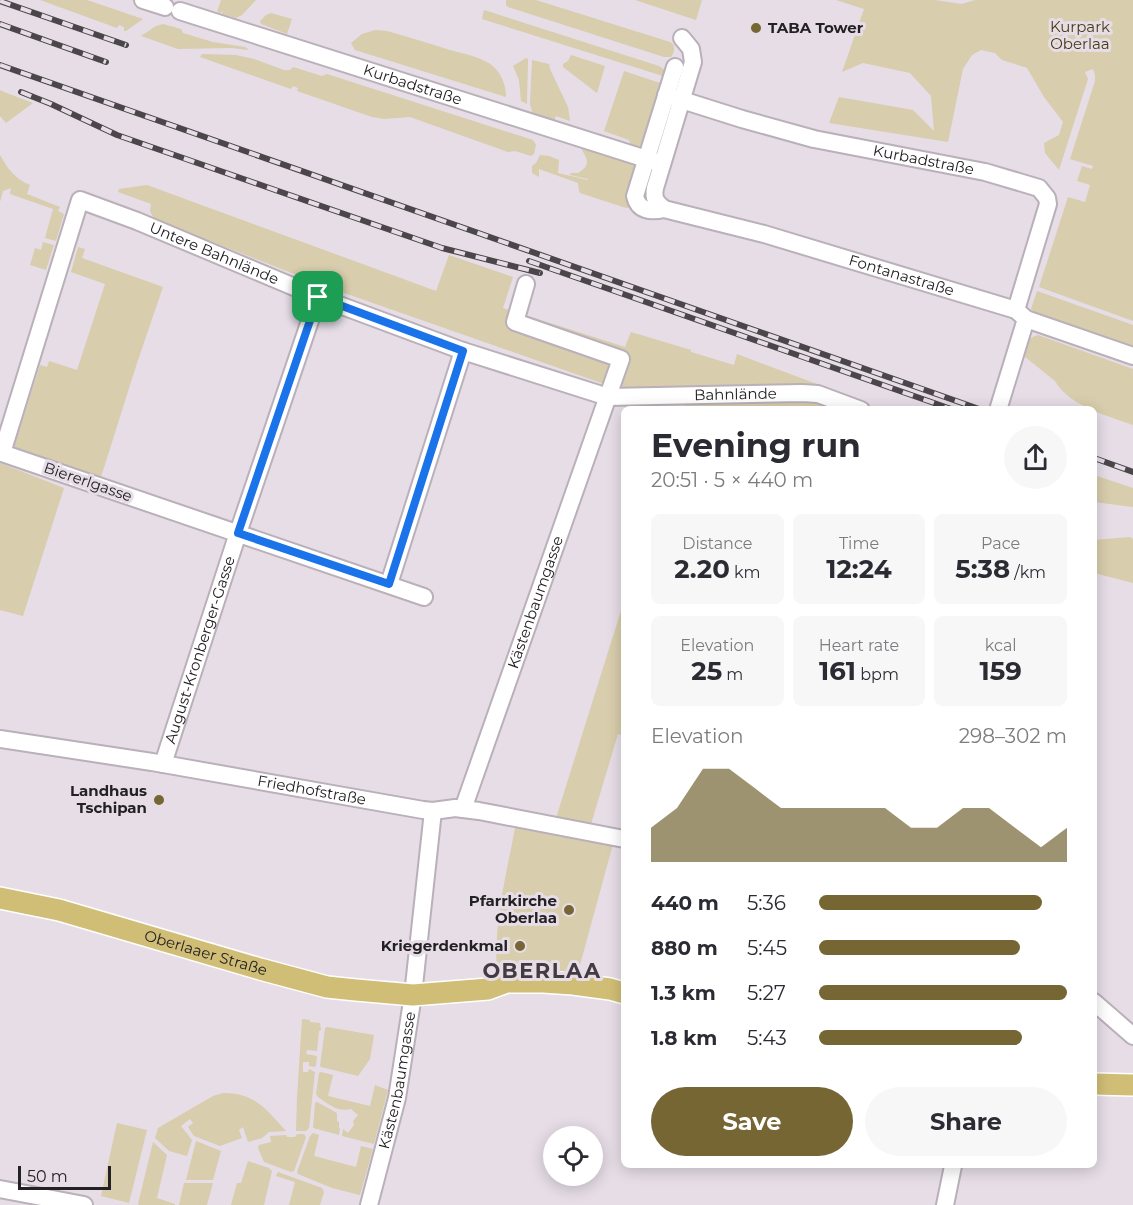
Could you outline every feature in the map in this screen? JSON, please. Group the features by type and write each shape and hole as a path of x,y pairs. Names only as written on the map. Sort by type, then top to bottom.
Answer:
{"main road":[{"name":"Oberlaaer Straße","path":"0,898 59,910 327,987 413,995 488,989"},
{"path":"488,989 507,982 543,982 573,984 621,992"},
{"path":"488,989 507,994 621,998"},
{"path":"1097,1084 1133,1085"}],"street":[{"name":"Kurbadstraße","path":"143,0 655,161"},
{"path":"655,161 674,97 693,62 691,49 682,38"},
{"path":"674,97 675,67"},
{"name":"Kurbadstraße","path":"674,97 814,139 985,172 1039,188 1047,198 1048,204 999,406"},
{"name":"Fontanastraße","path":"655,161 635,196 640,207 654,211 664,209 764,234 1021,315 1133,356"},
{"name":"Untere Bahnlände","path":"80,200 137,221 318,297 463,351 608,397"},
{"name":"Biererlgasse","path":"80,200 2,453 424,597"},
{"path":"526,284 515,322 621,359 608,397"},
{"name":"August-Kronberger-Gasse","path":"163,764 318,297"},
{"path":"389,584 463,351"},
{"name":"Bahnlände","path":"608,397 802,393 818,394 850,406"},
{"name":"Kästenbaumgasse","path":"463,809 608,397"},
{"name":"Friedhofstraße","path":"0,739 163,764 433,811 463,809 521,818 621,838"},
{"name":"Kästenbaumgasse","path":"369,1205 397,1098 413,995 433,811"},
{"path":"1097,1005 1133,1036"},
{"path":"945,1205 953,1168"},
{"path":"0,1189 84,1205"}],"green space":[{"path":"40,0 87,0 143,19 124,31 124,27 119,25 117,28"},
{"path":"221,0 256,0 236,18 222,14 223,10 221,13 217,12"},
{"path":"506,0 536,0 670,42 674,49 671,57 664,57 508,7"},
{"path":"635,0 702,0 696,20"},
{"name":"Kurpark Oberlaa","path":"836,0 935,0 962,4 975,0 1133,0 1133,321 1039,287 1068,197 1085,202 1090,185 1077,181 1082,166 1092,169 1093,166 1070,159 1095,81 1093,69 1085,72 1088,79 1059,170 1045,153 1044,143 1059,135 1063,122 1044,97 1027,68 1002,60 995,53 981,50 972,55 963,69 948,142 829,123 839,97 913,110 934,131 931,96 910,73 863,63 842,72 864,9"},
{"path":"484,10 659,66 665,70 666,77 482,19"},
{"path":"271,13 292,19 287,34 261,24 260,21"},
{"path":"163,24 181,29 183,33 213,42 245,47 249,50 178,49 141,36"},
{"path":"375,30 387,31 484,61 494,67 499,74 506,97 355,50 351,43 362,34"},
{"path":"202,54 236,55 284,70 290,70 293,67 322,76 327,74 533,140 536,145 534,154 531,156 515,151 508,152 410,117 384,119 372,117 297,91 298,88 293,86 291,89 200,57"},
{"path":"571,55 605,66 597,93 563,67"},
{"path":"528,59 527,104 521,101 519,80 513,66"},
{"path":"532,60 549,64 568,107 570,121 556,116 554,121 533,115 530,104"},
{"path":"624,71 663,84 646,141 638,146 631,145 629,140 604,131"},
{"path":"0,90 33,103 6,123 0,116"},
{"path":"581,148 596,153 598,149 633,162 636,168 632,206 623,207 580,193 578,183 539,169 539,177 532,173 532,166 540,155 549,156 559,160 558,173 588,180 570,175 578,173 587,164"},
{"path":"0,155 12,173 30,185 27,194 60,207 58,211 64,214 56,241 45,238 53,209 10,194 11,188 3,191 0,202"},
{"path":"147,185 436,291 449,255 513,277 503,308 625,347 631,332 734,365 737,354 817,384 624,391 330,288 154,219 150,211 151,204 118,192 119,189"},
{"path":"43,242 54,245 46,270 30,265 35,248 41,250"},
{"path":"78,247 85,249 82,258 163,287 101,477 14,447 40,365 47,367 49,361 77,370 105,284 71,272"},
{"path":"1037,291 1133,325 1133,348 1037,314 1031,309"},
{"path":"1038,335 1133,369 1133,425 1097,412 1097,406 1079,404 1061,390 1055,381 1024,356 1026,342"},
{"path":"799,398 825,406 685,406 686,402"},
{"path":"0,463 64,488 23,616 0,610"},
{"path":"1097,476 1133,488 1133,507 1097,502"},
{"path":"1130,537 1133,539 1133,583 1097,574 1097,540"},
{"path":"621,611 621,735 618,734 591,824 556,818"},
{"path":"516,823 613,844 577,976 536,973 497,974 499,917"},
{"path":"302,1019 320,1023 321,1030 317,1051 307,1050 306,1054 317,1056 315,1067 309,1066 309,1062 303,1062 303,1072 308,1072 309,1069 315,1072 309,1128 306,1131 296,1131 297,1098"},
{"path":"327,1027 374,1035 370,1059 358,1076 320,1066"},
{"path":"321,1072 333,1075 328,1096 370,1106 375,1085 388,1090 374,1144 342,1136 343,1129 348,1133 358,1115 351,1109 342,1110 318,1097 316,1094"},
{"path":"223,1093 252,1099 266,1109 286,1131 269,1132 262,1138 248,1142 243,1127 239,1130 242,1138 220,1146 194,1136 188,1127 193,1123 190,1119 181,1126 192,1140 187,1156 169,1151 155,1138 158,1128 213,1096"},
{"path":"315,1103 337,1113 339,1135 313,1128"},
{"path":"117,1123 147,1130 129,1203 101,1196"},
{"path":"313,1133 319,1135 314,1156 356,1167 361,1146 373,1149 360,1195 332,1188 298,1174"},
{"path":"297,1134 304,1134 306,1137 294,1171 291,1172 264,1162 258,1148 259,1145 271,1142 270,1136 295,1137"},
{"path":"196,1141 221,1151 213,1180 186,1180"},
{"path":"153,1142 167,1155 157,1198 175,1205 138,1204"},
{"path":"248,1161 272,1171 264,1205 231,1205 237,1183 241,1183"},
{"path":"278,1172 322,1188 324,1192 320,1205 289,1205 295,1182 276,1176"},
{"path":"184,1183 213,1183 207,1205 179,1205"}],"railway":[{"path":"0,1 126,45"},
{"path":"0,24 106,62"},
{"path":"0,65 971,406"},
{"path":"21,92 117,135 442,248 540,273"},
{"path":"529,261 943,406"},
{"path":"1097,459 1133,472"}],"place":[{"name":"TABA Tower","path":"756,28"},
{"name":"Landhaus Tschipan","path":"159,800"},
{"name":"Pfarrkirche Oberlaa","path":"569,910"},
{"name":"Kriegerdenkmal","path":"520,946"}],"district":[{"name":"OBERLAA","path":"542,971"}],"route":[{"path":"318,297 463,351 389,584 238,533 318,297"}]}
